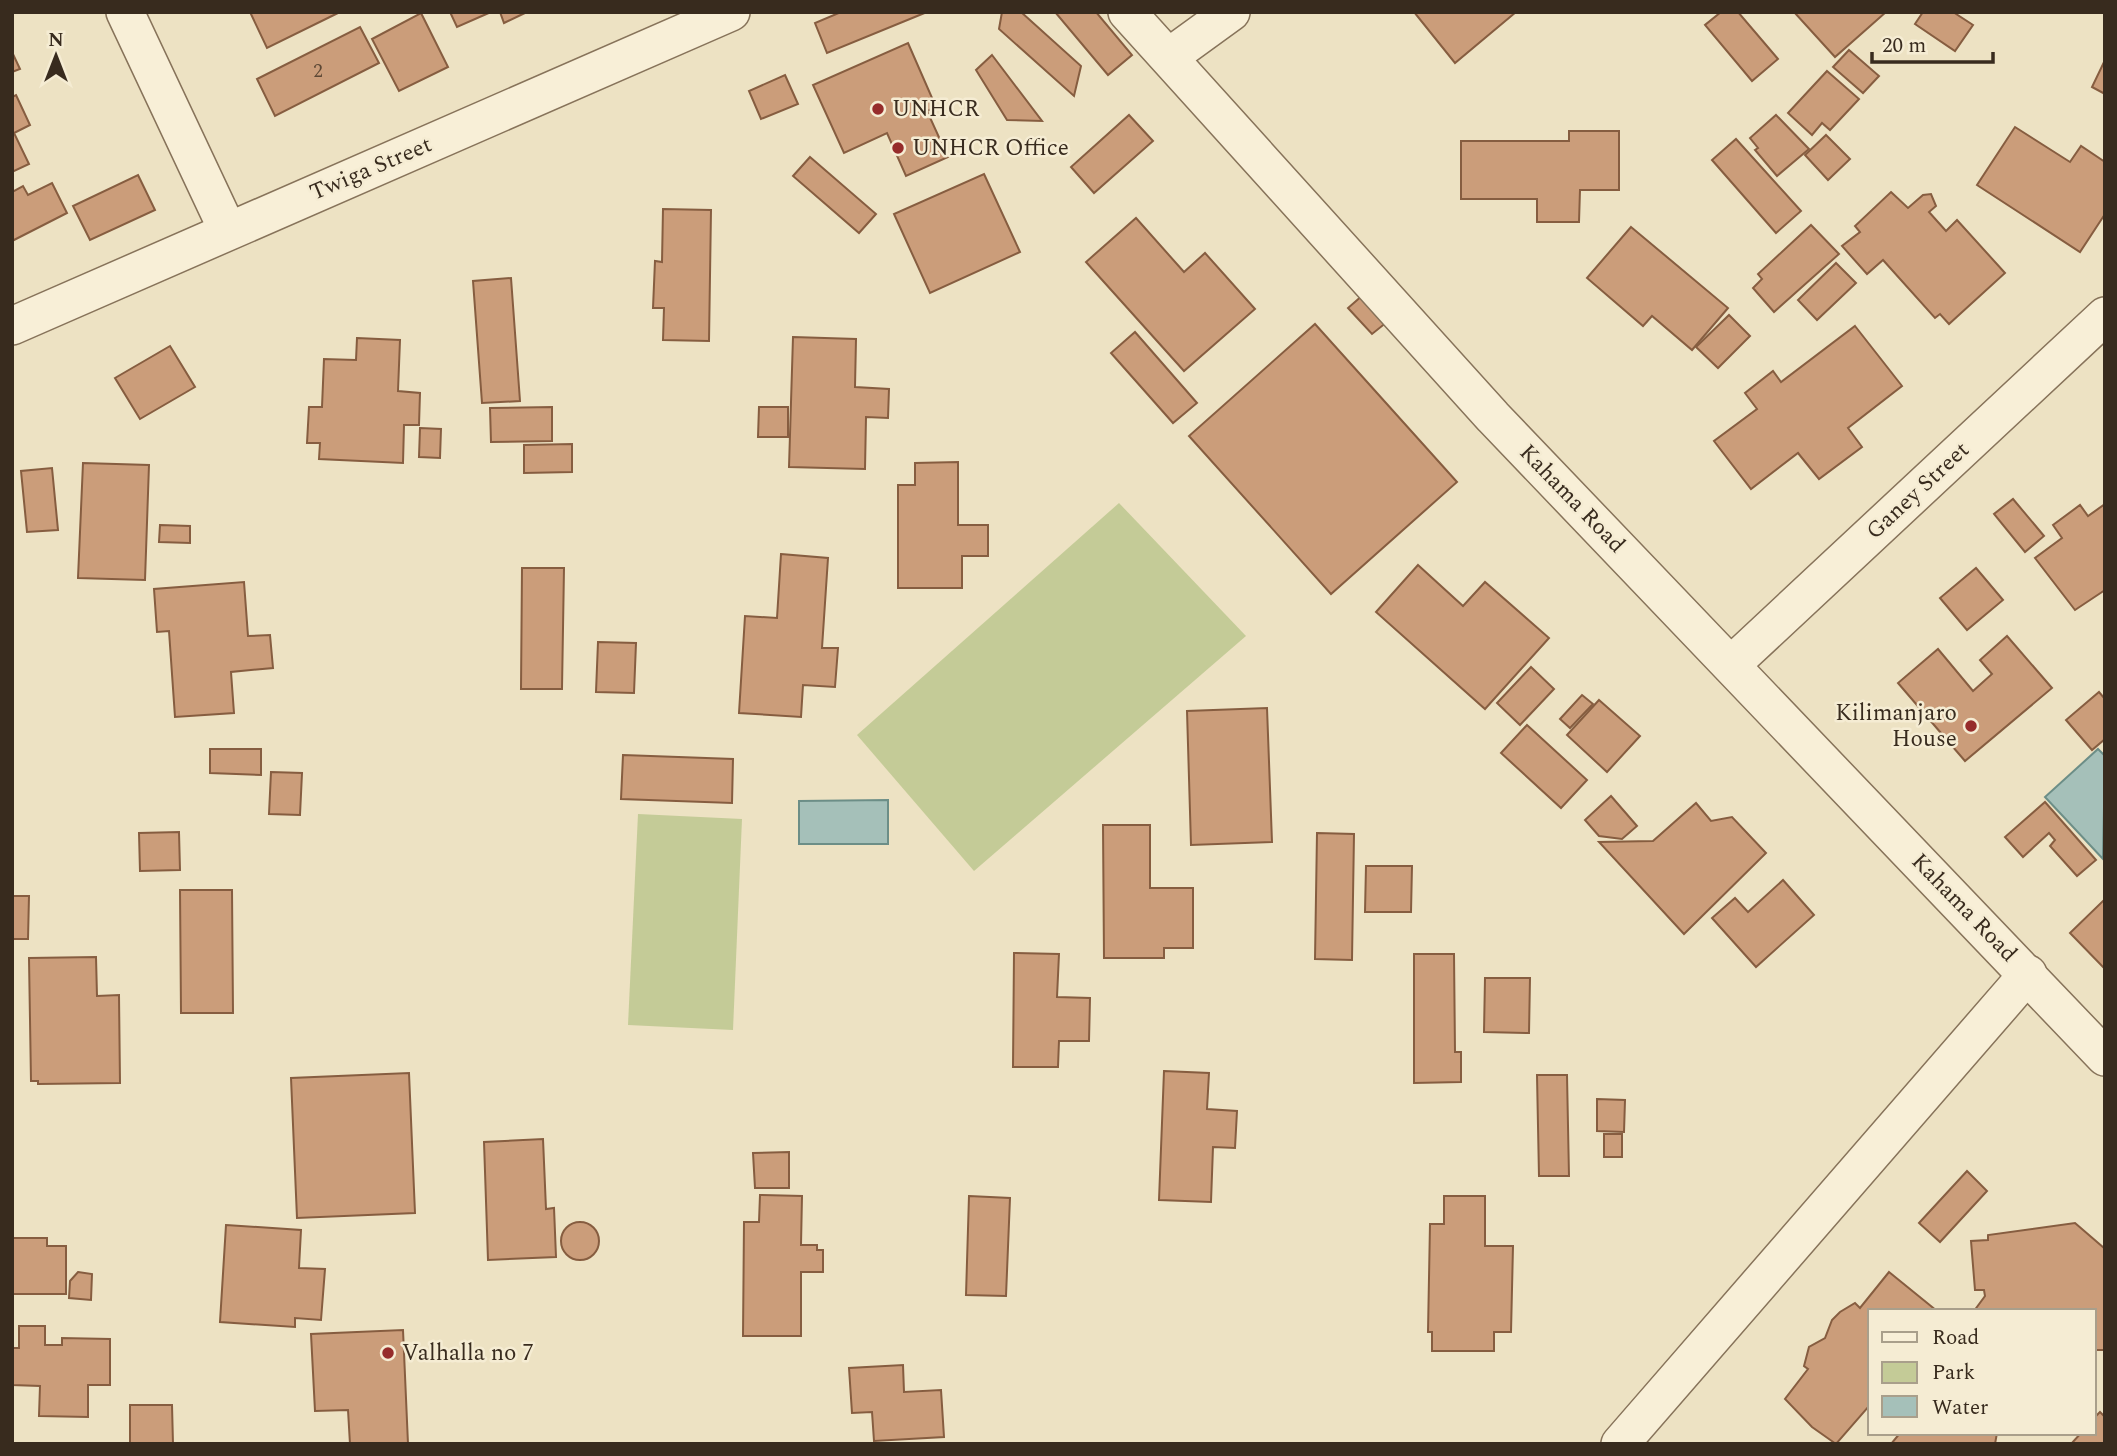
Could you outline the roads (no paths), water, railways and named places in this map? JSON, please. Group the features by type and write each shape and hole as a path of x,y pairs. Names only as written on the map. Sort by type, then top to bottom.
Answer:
{"street":[{"path":"124,12 228,231"},
{"name":"Kahama Road","path":"1126,12 1493,417 2105,1057"},
{"path":"1169,57 1231,12"},
{"name":"Twiga Street","path":"12,326 729,13"},
{"name":"Ganey Street","path":"1731,665 2105,316"},
{"name":"Kahama Road","path":"1620,1444 2028,974"}],"water":[{"path":"2098,749 2105,756 2103,859 2045,797"},
{"path":"888,800 888,844 799,844 799,801"}],"place":[{"name":"UNHCR","path":"878,109"},
{"name":"UNHCR Office","path":"898,148"},
{"name":"Kilimanjaro House","path":"1971,726"},
{"name":"Valhalla no 7","path":"388,1353"}]}
